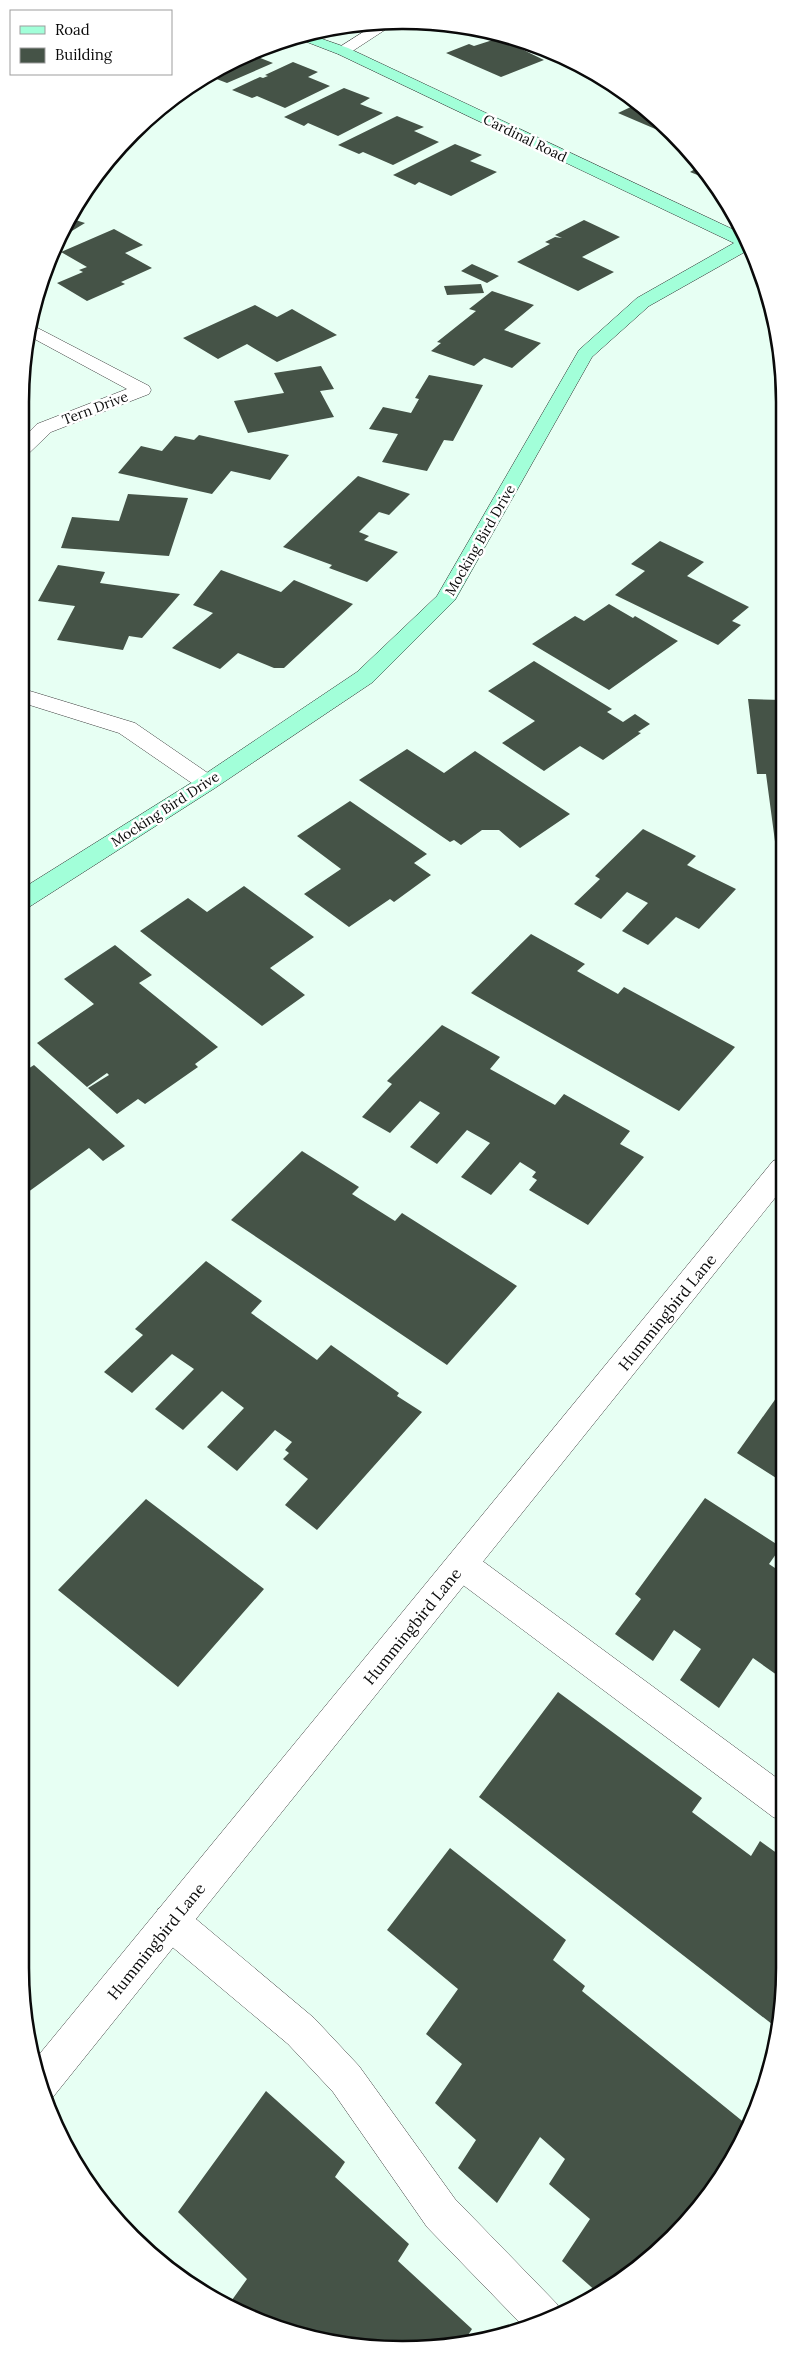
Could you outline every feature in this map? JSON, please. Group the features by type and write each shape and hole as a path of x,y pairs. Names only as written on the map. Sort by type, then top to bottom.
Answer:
{"street":[{"path":"343,50 376,30"},
{"name":"Cardinal Road","path":"312,40 343,50 739,240"},
{"name":"Mocking Bird Drive","path":"29,896 207,783 365,677 445,600 586,354 643,302 743,247"},
{"name":"Tern Drive","path":"29,442 44,428 142,390 36,332"},
{"path":"29,698 127,728 207,783"},
{"name":"Hummingbird Lane","path":"45,2077 776,1178"},
{"path":"462,1565 776,1799"},
{"path":"171,1922 302,2031 346,2079 441,2213 540,2315"}],"building":[{"path":"493,40 518,47 544,60 501,77 446,53 469,44 474,46"},
{"path":"258,57 273,63 227,83 216,79"},
{"path":"293,62 318,72 308,77 330,86 285,108 257,96 252,98 232,90 260,77 268,76 265,75"},
{"path":"344,88 370,98 360,104 383,113 338,136 308,123 304,126 284,117"},
{"path":"631,107 659,131 618,113"},
{"path":"397,116 424,127 414,131 439,142 393,165 363,152 359,154 338,145"},
{"path":"455,144 482,155 470,161 497,172 451,196 419,182 415,185 393,175"},
{"path":"694,169 700,176 690,172"},
{"path":"77,220 85,223 70,232"},
{"path":"584,220 620,237 582,257 614,272 578,291 517,262 550,244 545,242 555,237 562,238 555,235"},
{"path":"114,229 143,245 125,253 152,268 121,282 125,284 87,301 57,283 83,272 79,270 87,267 61,252"},
{"path":"472,264 499,276 487,283 461,271"},
{"path":"481,284 484,293 447,295 444,286"},
{"path":"492,291 534,305 504,330 541,343 512,368 484,358 474,366 431,351 441,343 437,342 476,311 469,309"},
{"path":"255,305 277,317 292,309 337,335 277,362 247,344 218,359 183,338"},
{"path":"321,366 334,389 320,391 334,417 248,433 234,401 284,393 274,373"},
{"path":"429,375 483,385 453,441 444,440 427,471 382,462 398,434 369,429 383,407 411,413 419,399 415,398"},
{"path":"199,435 289,455 270,480 231,471 212,494 118,473 141,446 162,451 175,436 194,440"},
{"path":"358,476 410,494 389,515 379,512 359,532 369,536 364,540 398,552 367,582 329,568 332,565 283,547"},
{"path":"128,494 188,498 169,556 61,548 72,517 119,521"},
{"path":"660,541 704,562 687,576 749,607 732,621 741,625 718,645 615,595 645,571 631,564"},
{"path":"58,565 105,572 100,583 180,594 142,638 129,636 123,650 57,640 75,606 38,601"},
{"path":"221,570 281,592 294,580 353,604 284,668 274,668 238,653 220,669 172,648 213,613 193,605"},
{"path":"609,604 633,618 635,616 678,641 609,690 532,644 575,616 584,621"},
{"path":"534,661 612,709 607,712 623,722 635,714 650,724 638,732 641,733 603,760 580,746 544,771 502,743 535,721 488,691"},
{"path":"748,699 776,700 776,849 766,774 757,774"},
{"path":"407,749 444,773 475,751 570,814 520,848 499,830 482,830 461,845 454,840 450,842 359,780"},
{"path":"350,801 427,854 414,863 431,875 394,902 390,899 349,927 304,894 341,869 297,836"},
{"path":"643,829 696,856 687,865 736,889 699,929 676,917 648,945 622,931 648,903 627,892 601,919 574,904 600,879 595,876"},
{"path":"244,886 314,937 270,968 305,995 262,1026 140,931 188,898 207,912"},
{"path":"531,934 585,964 577,971 618,994 624,987 735,1047 679,1111 471,993"},
{"path":"115,945 152,975 139,983 218,1047 195,1064 198,1067 145,1104 138,1099 117,1114 88,1088 109,1075 107,1073 87,1087 37,1043 94,1004 64,979"},
{"path":"442,1025 500,1057 490,1069 555,1105 564,1094 630,1131 620,1144 644,1157 588,1225 529,1190 537,1180 532,1177 536,1172 520,1162 491,1195 461,1177 490,1143 467,1130 437,1164 410,1147 440,1113 420,1101 390,1133 362,1117 392,1084 387,1081"},
{"path":"34,1065 125,1146 103,1161 89,1148 29,1191 29,1068"},
{"path":"302,1151 359,1187 352,1194 395,1221 402,1213 517,1286 447,1365 231,1220"},
{"path":"206,1261 262,1301 251,1313 317,1360 331,1345 399,1393 397,1396 422,1412 317,1530 285,1505 308,1479 283,1459 289,1453 285,1450 292,1442 275,1430 237,1471 207,1447 244,1408 222,1391 183,1430 155,1409 194,1369 172,1354 132,1393 104,1372 143,1335 135,1329"},
{"path":"776,1398 776,1478 737,1453"},
{"path":"705,1498 776,1544 776,1554 769,1564 776,1569 776,1674 753,1658 719,1708 680,1680 701,1649 674,1630 653,1661 615,1634 641,1599 635,1594"},
{"path":"146,1499 264,1589 178,1687 58,1590"},
{"path":"558,1692 702,1798 692,1812 751,1856 760,1841 776,1853 776,1968 772,2024 479,1797"},
{"path":"450,1848 566,1940 553,1960 585,1986 582,1991 743,2122 713,2175 684,2214 649,2249 593,2289 562,2261 590,2219 549,2184 565,2159 540,2137 497,2203 458,2168 476,2140 435,2103 462,2064 426,2034 458,1989 387,1930"},
{"path":"266,2091 345,2162 335,2177 409,2244 398,2261 472,2329 468,2335 451,2338 402,2341 378,2340 354,2338 306,2329 259,2313 232,2300 247,2279 178,2212"}]}
